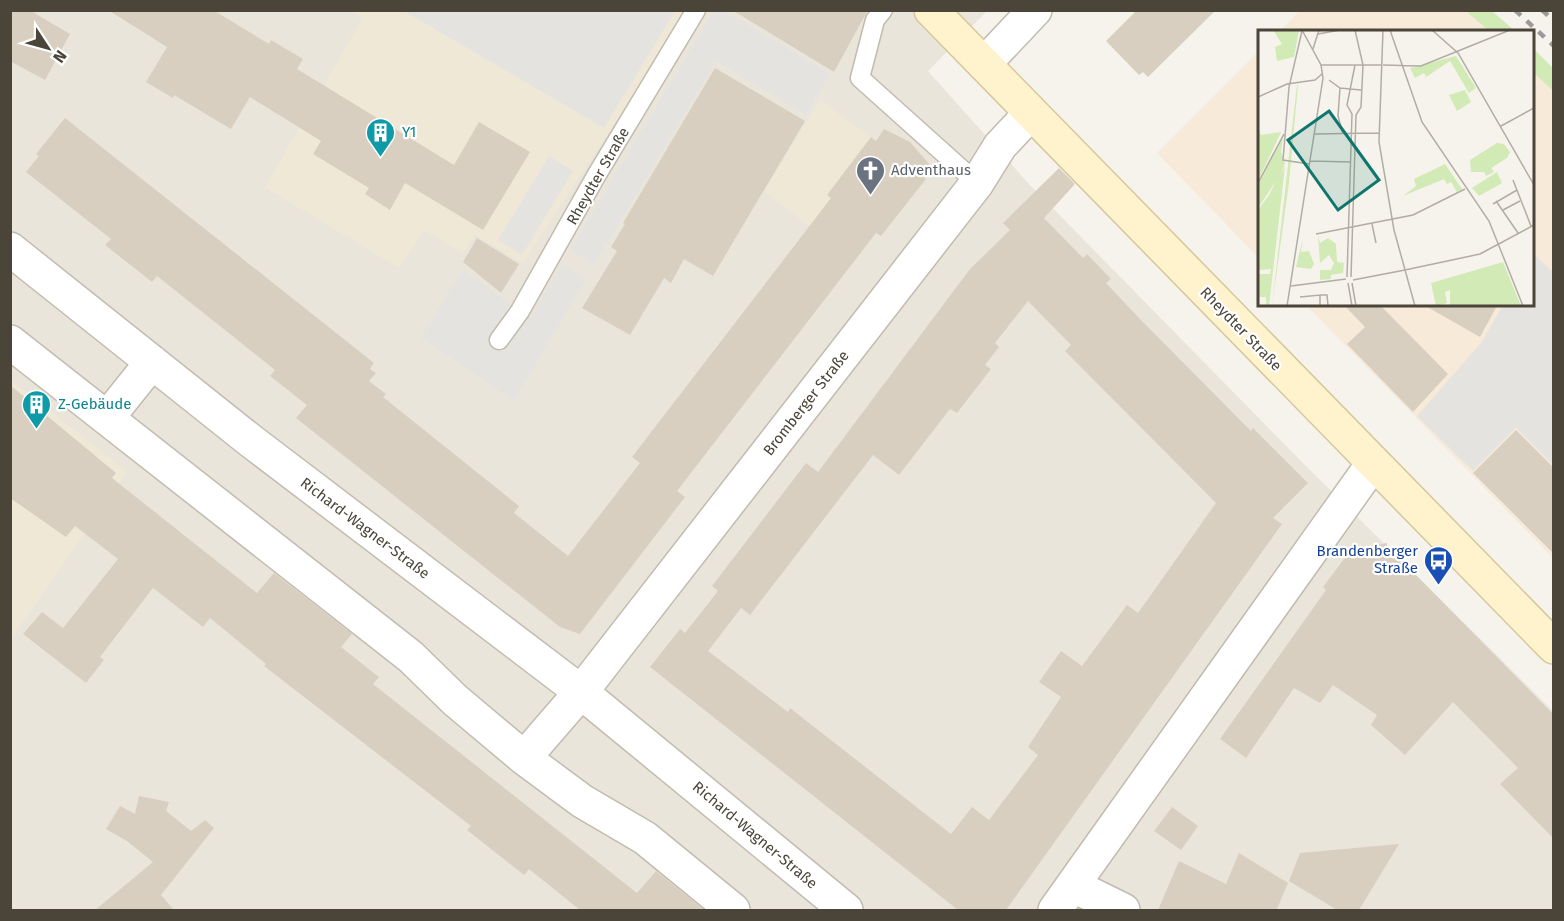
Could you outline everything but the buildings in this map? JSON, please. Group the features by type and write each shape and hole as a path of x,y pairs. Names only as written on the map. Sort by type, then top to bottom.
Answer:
{"main road":[{"name":"Rheydter Straße","path":"931,10 1372,465 1554,647"}],"street":[{"path":"984,64 1035,10"},
{"name":"Bromberger Straße","path":"581,692 977,183 1000,146 1030,114"},
{"name":"Richard-Wagner-Straße","path":"10,249 251,441 581,692 846,910"},
{"path":"10,342 411,657 455,700 524,758 582,801 645,838 733,910"},
{"path":"108,417 152,362"},
{"path":"1123,910 1064,898 1372,465"},
{"path":"524,758 581,692"}],"lane":[{"name":"Rheydter Straße","path":"499,340 520,311 596,176 696,10"},
{"path":"883,10 875,20 860,78 977,183"}],"shaded area":[{"path":"675,10 604,128 404,11"},
{"path":"714,10 725,11 830,74 806,115 716,61 594,265 570,250"},
{"path":"1300,10 1466,11 1488,30 1281,30"},
{"path":"10,11 987,11 928,71 1029,184 1304,464 1553,711 1553,910 11,910"},
{"path":"350,11 688,11 523,263 475,235 463,253 424,230 399,268 265,187 363,18"},
{"path":"1258,52 1258,257 1157,153"},
{"path":"1534,73 1553,91 1553,558 1307,306 1534,306"},
{"path":"820,100 875,140 884,130 930,165 921,175 926,179 881,236 876,233 855,261 764,191"},
{"path":"549,156 573,171 522,255 498,240"},
{"path":"1534,254 1553,272 1553,465 1516,428 1473,471 1417,416 1481,343 1502,306 1534,306"},
{"path":"562,264 586,279 514,401 421,338 462,270 530,317"},
{"path":"11,380 127,472 11,639"}],"green space":[{"path":"1466,11 1492,11 1514,30 1488,30"},
{"path":"1534,49 1553,68 1553,91 1534,73"}],"railway":[{"path":"1515,10 1554,46"},
{"path":"1542,10 1554,21"}],"place":[{"name":"Y1","path":"381,158"},
{"name":"Adventhaus","path":"870,196"},
{"name":"Z-Gebäude","path":"37,430"},
{"name":"Brandenberger Straße","path":"1439,586"}]}
